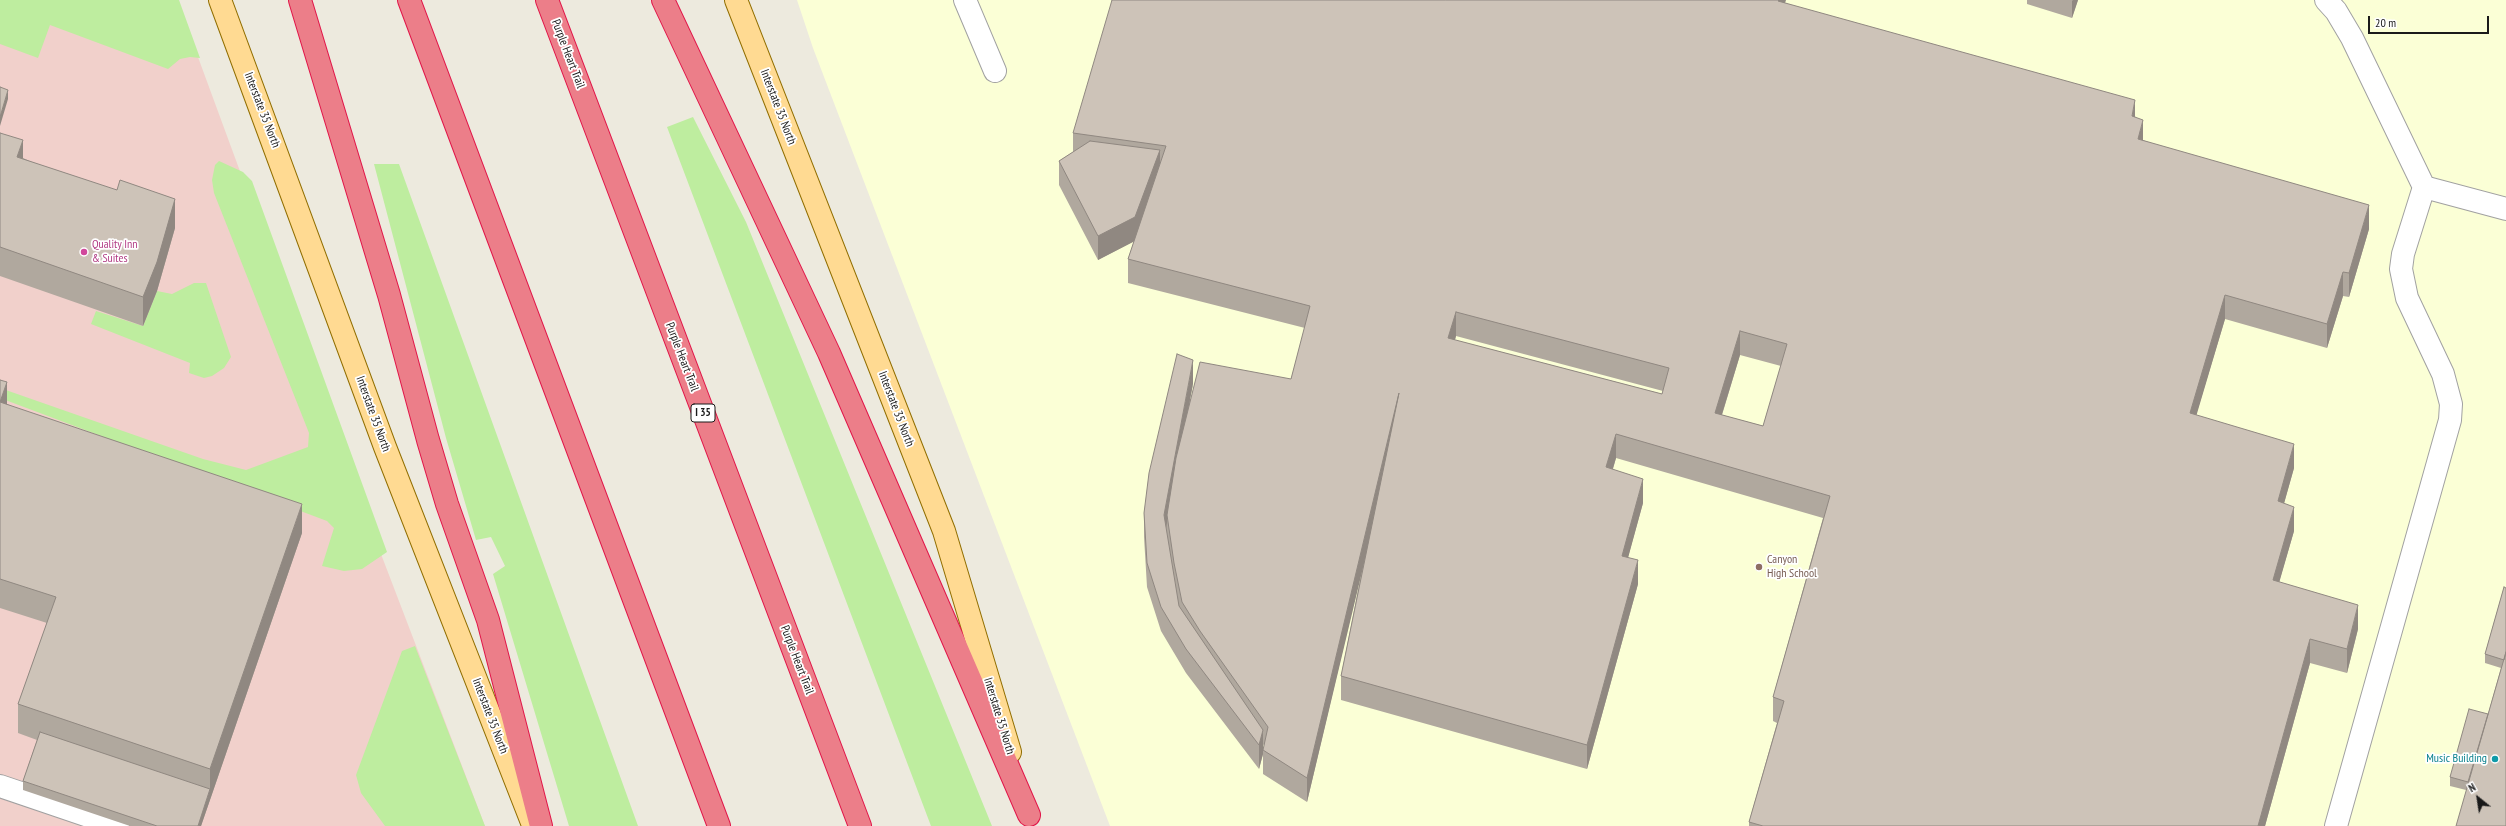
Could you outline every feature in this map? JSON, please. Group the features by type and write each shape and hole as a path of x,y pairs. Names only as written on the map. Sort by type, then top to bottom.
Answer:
{"highway":[{"path":"300,0 389,295 434,461 488,620 541,826"},
{"path":"409,0 719,826"},
{"name":"Purple Heart Trail","path":"547,0 860,826"},
{"path":"663,0 829,353 1031,821"}],"main road":[{"name":"Interstate 35 North","path":"220,0 385,447 534,826"},
{"name":"Interstate 35 North","path":"736,0 944,530 1031,821"}],"lane":[{"path":"965,0 994,71"},
{"path":"2326,0 2336,11 2352,38 2424,187 2403,254 2401,269 2407,298 2448,388 2451,404 2450,420 2336,826"},
{"path":"2424,187 2506,209"},
{"path":"0,786 118,826"}],"shaded area":[{"path":"0,0 177,0 376,541 485,826 0,826"},
{"name":"Canyon High School","path":"797,0 2506,0 2506,826 1110,826 813,48"}],"green space":[{"path":"0,0 179,0 200,58 190,57 180,59 168,69 50,25 38,58 0,44"},
{"path":"693,117 746,222 992,826 931,826 667,127"},
{"path":"219,161 243,172 252,181 387,552 362,569 344,571 322,566 334,528 327,521 0,398 0,388 203,459 246,470 308,447 309,433 214,193 212,180 215,165"},
{"path":"374,164 399,164 638,826 569,826 493,574 505,566 491,537 476,540 446,438"},
{"path":"194,283 206,283 231,357 224,368 212,376 204,378 189,373 190,363 91,324 96,311 143,326 157,291 172,294"},
{"path":"415,646 485,826 385,826 361,793 356,775 402,651"}],"building":[{"path":"1112,0 1779,0 1778,1 2135,100 2132,116 2143,120 2138,139 2369,205 2349,273 2343,272 2327,324 2225,295 2190,413 2294,444 2278,501 2294,507 2273,580 2358,605 2347,649 2310,639 2258,826 1763,826 1749,822 1784,701 1773,697 1830,496 1616,434 1606,467 1643,479 1622,556 1638,560 1587,745 1341,676 1399,393 1307,778 1263,750 1268,727 1200,631 1182,602 1174,563 1167,515 1176,458 1200,362 1291,379 1310,306 1128,259 1166,146 1073,133","holes":["1456,312 1669,368 1662,394 1448,338","1740,331 1787,344 1763,426 1715,413"]},
{"path":"0,87 8,90 0,117"},
{"name":"Quality Inn & Suites","path":"0,133 23,140 17,157 117,190 120,180 175,199 157,262 143,297 0,247"},
{"path":"1090,141 1160,150 1135,217 1098,236 1059,161"},
{"path":"1177,354 1193,360 1164,515 1179,606 1263,730 1259,745 1186,649 1161,607 1147,563 1144,513 1149,473"},
{"path":"0,380 7,382 0,402"},
{"path":"0,402 302,504 210,769 18,704 56,597 0,579"},
{"path":"2504,587 2506,588 2506,652 2504,660 2485,654"},
{"name":"Music Building","path":"2506,652 2506,826 2456,826"},
{"path":"2469,709 2488,714 2468,782 2450,777"},
{"path":"40,732 210,789 198,826 157,826 23,781"}],"place":[{"name":"Quality Inn & Suites","path":"84,252"},
{"name":"Canyon High School","path":"1759,567"},
{"name":"Music Building","path":"2495,759"}]}
